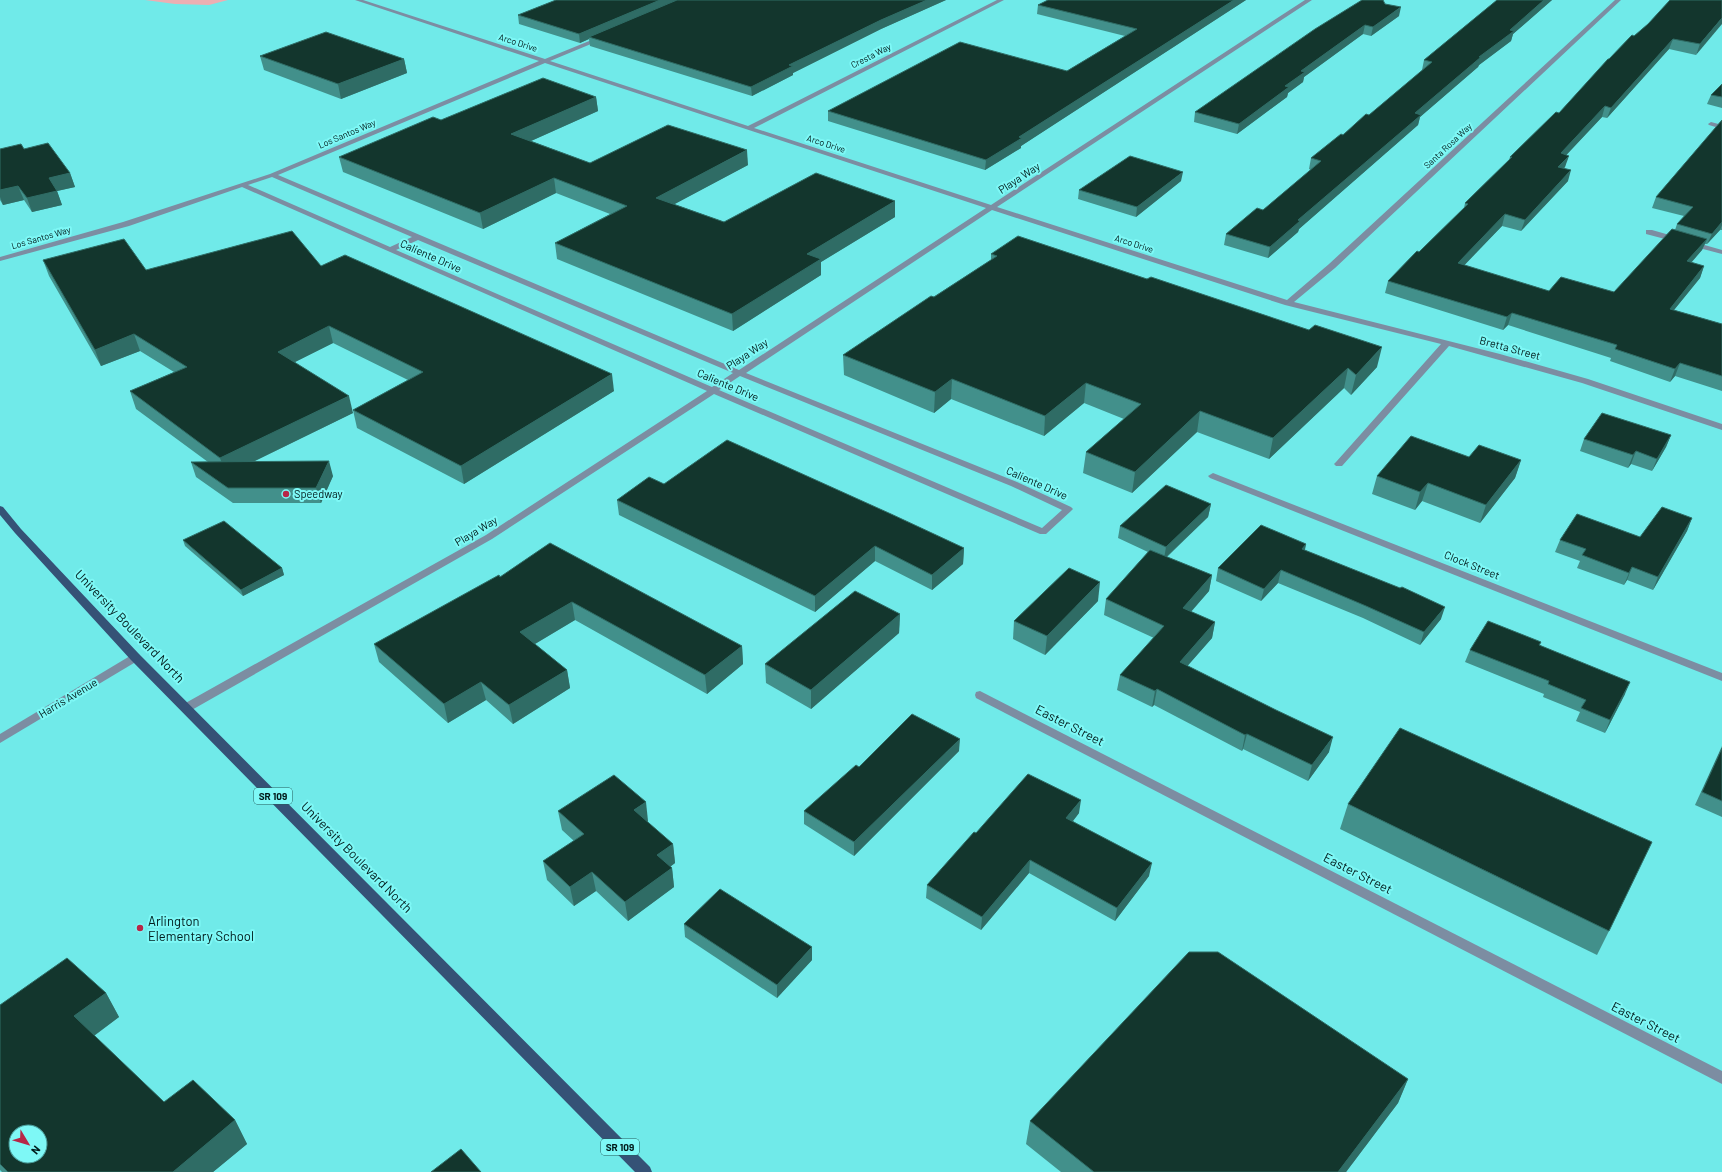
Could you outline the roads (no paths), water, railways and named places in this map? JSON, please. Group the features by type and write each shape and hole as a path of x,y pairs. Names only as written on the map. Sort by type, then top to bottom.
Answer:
{"main road":[{"name":"University Boulevard North","path":"0,509 7,519 135,657 645,1172"}],"street":[{"name":"Arco Drive","path":"358,0 992,208 1288,303"},
{"name":"Cresta Way","path":"749,128 1001,0"},
{"name":"Playa Way","path":"186,708 489,537 1309,0"},
{"name":"Santa Rosa Way","path":"1288,303 1338,261 1618,0"},
{"name":"Los Santos Way","path":"0,259 126,224 244,186 610,34"},
{"path":"1711,124 1722,127"},
{"name":"Caliente Drive","path":"244,186 712,390 1043,532 1068,509 1014,484 739,373 272,175"},
{"path":"1649,232 1722,252"},
{"path":"390,250 418,237"},
{"name":"Bretta Street","path":"1288,303 1447,343 1585,381 1722,426"},
{"path":"1339,464 1447,343"},
{"name":"Clock Street","path":"1213,476 1722,677"},
{"name":"Harris Avenue","path":"0,739 135,657"},
{"name":"Easter Street","path":"980,695 1722,1078"}],"place":[{"name":"Speedway","path":"286,494"},
{"name":"Arlington Elementary School","path":"140,928"}]}
